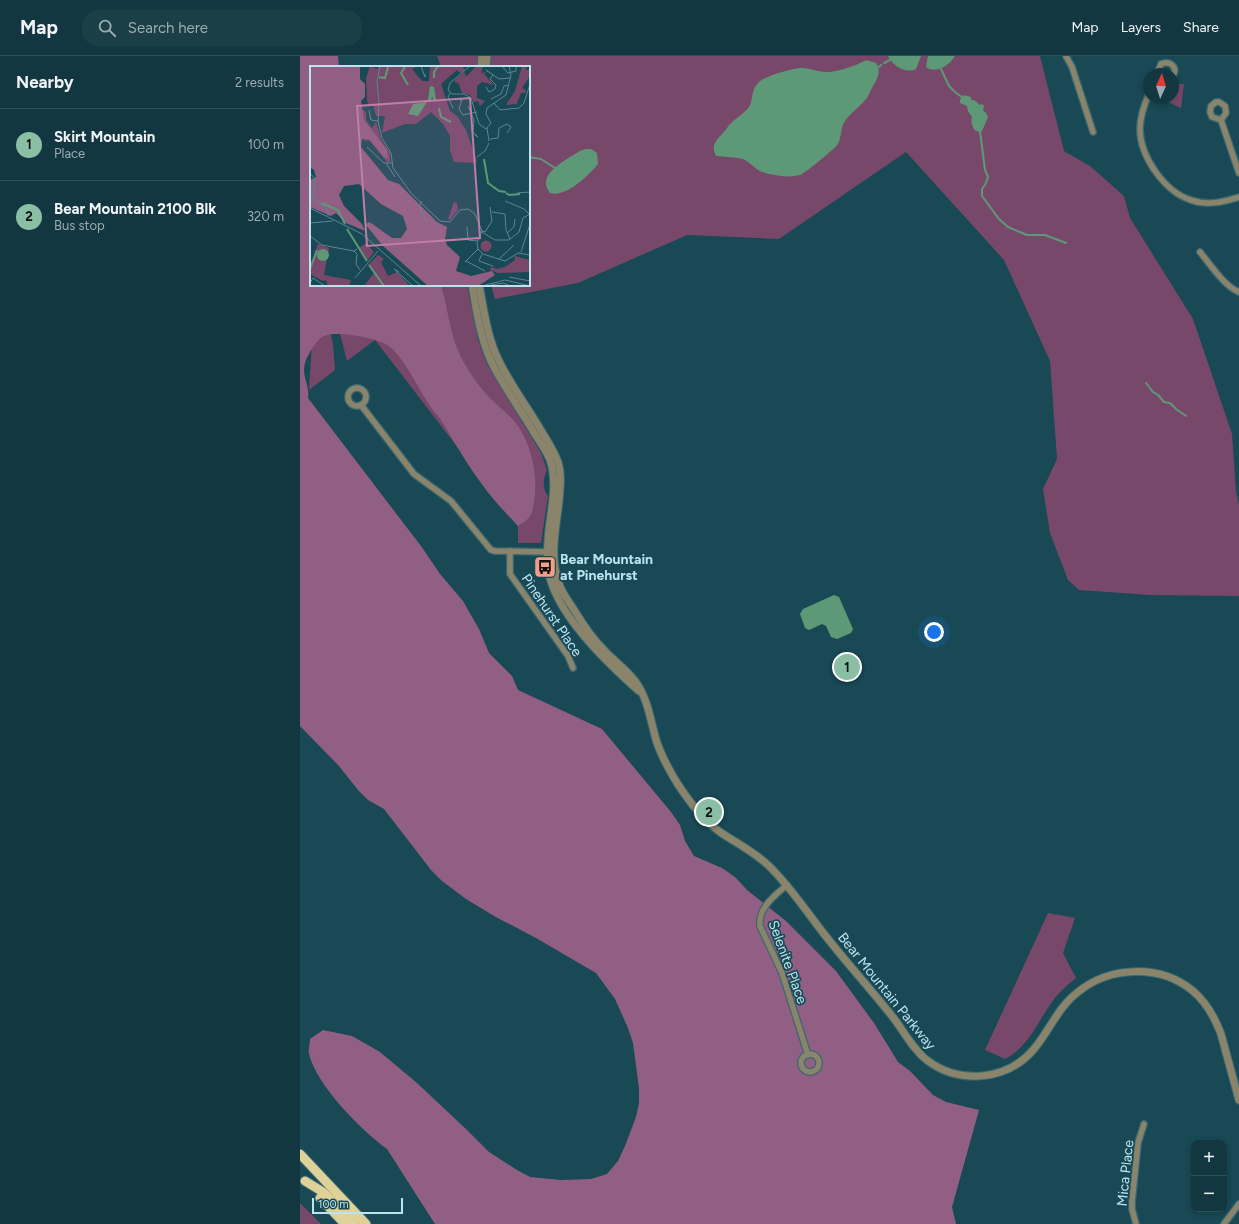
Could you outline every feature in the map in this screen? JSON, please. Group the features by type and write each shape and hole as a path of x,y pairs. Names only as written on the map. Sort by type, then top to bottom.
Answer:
{"highway":[{"path":"300,1154 366,1224"},
{"path":"303,1179 345,1224"},
{"path":"303,1179 323,1192 356,1224"}],"street":[{"path":"481,66 482,56"},
{"path":"486,66 487,56"},
{"path":"1066,56 1072,67 1093,132"},
{"path":"1159,68 1161,64 1167,63 1174,68"},
{"path":"1145,104 1141,115 1140,130 1142,146 1158,177 1173,192 1190,200 1205,203 1222,202 1239,197"},
{"path":"1221,120 1239,173"},
{"path":"1200,252 1226,284 1233,290 1239,292"},
{"name":"Bear Mountain Parkway","path":"472,286 481,333 491,360 544,448 552,468 553,487 549,570 553,588 570,616 599,653 642,693 648,708 654,734 661,754 676,782 694,807 703,818 716,829 760,858 787,886 850,966 894,1018 917,1051 932,1064 942,1070 954,1074 972,1077 993,1074 1016,1064 1035,1048 1061,1008 1082,988 1114,974 1140,972 1162,975 1175,980 1195,993 1204,1002 1221,1034 1239,1100"},
{"name":"Bear Mountain Parkway","path":"479,286 489,336 497,358 550,445 559,466 561,483 550,552"},
{"path":"362,405 414,474 451,501 487,547 495,551 550,552"},
{"name":"Pinehurst Place","path":"510,551 510,574 568,656 574,668"},
{"name":"Selenite Place","path":"787,886 772,898 763,910 759,920 760,926 782,973 808,1055"},
{"name":"Mica Place","path":"1136,1224 1132,1209 1132,1202 1138,1143 1144,1124"},
{"path":"1224,1224 1239,1204"}],"shaded area":[{"path":"300,56 338,56 339,66 310,66 310,286 441,286 452,332 463,361 485,393 515,422 528,444 535,476 535,498 531,515 518,526 496,502 472,471 406,366 395,351 384,343 347,334 330,334 321,338 311,350 304,365 308,388 308,398 421,546 440,574 463,601 479,629 489,653 512,676 518,690 602,729 671,812 680,825 685,841 694,856 722,868 735,877 747,890 786,921 836,971 874,1023 898,1062 910,1071 933,1095 946,1102 979,1110 952,1207 956,1224 435,1224 387,1149 353,1119 330,1093 321,1080 309,1054 310,1039 323,1030 352,1036 380,1052 417,1083 489,1152 530,1177 561,1180 591,1179 607,1174 618,1161 636,1117 639,1103 639,1088 633,1043 615,999 596,973 536,938 494,916 466,899 442,881 431,870 384,809 368,800 339,766 300,726"},
{"path":"437,56 1040,56 1064,151 1090,166 1124,196 1130,218 1193,319 1232,434 1236,491 1239,505 1239,596 1150,595 1079,590 1068,580 1050,533 1043,489 1057,459 1050,361 1004,260 906,152 779,239 687,235 578,283 495,299 491,286 530,286 530,66 441,66"},
{"path":"888,56 921,56 916,69 904,70 896,66"},
{"path":"928,56 955,56 946,66 934,70 926,67"},
{"path":"866,60 876,63 879,69 877,79 868,96 845,121 842,126 838,144 803,174 790,176 773,175 758,170 743,159 716,156 714,148 716,141 729,125 749,107 754,88 762,80 767,77 798,68 823,72 841,70"},
{"path":"1179,84 1184,84 1181,108 1172,104 1179,104"},
{"path":"963,95 971,97 971,100 974,100 980,105 982,104 984,106 983,110 988,117 982,131 979,132 973,128 972,117 967,106 960,103"},
{"path":"586,149 591,149 597,153 598,164 589,174 570,189 556,194 550,193 546,186 546,180 549,174 560,163"},
{"path":"352,286 467,286 478,340 487,364 541,453 547,470 544,483 548,496 541,543 518,543 518,526 375,340 347,361 338,326"},
{"path":"313,327 329,327 333,344 335,370 309,390"},
{"path":"834,595 839,597 853,629 851,633 837,639 831,637 826,626 822,624 809,630 805,628 800,614 803,609"},
{"path":"1048,913 1075,918 1063,953 1076,978 1056,997 1026,1042 1005,1059 985,1050"},
{"path":"300,1203 321,1224 300,1224"}],"waterway":[{"path":"884,63 890,60"},
{"path":"941,69 949,86 963,98"},
{"path":"980,131 985,170 988,177 982,189 982,196 999,219 1008,227 1027,235 1045,235 1066,243"},
{"path":"530,157 541,159 555,168"},
{"path":"1146,383 1164,402 1170,403 1186,416"}],"place":[{"name":"Bear Mountain at Pinehurst","path":"545,567"},
{"name":"Skirt Mountain","path":"847,667"},
{"name":"Bear Mountain 2100 Blk","path":"709,812"}]}
